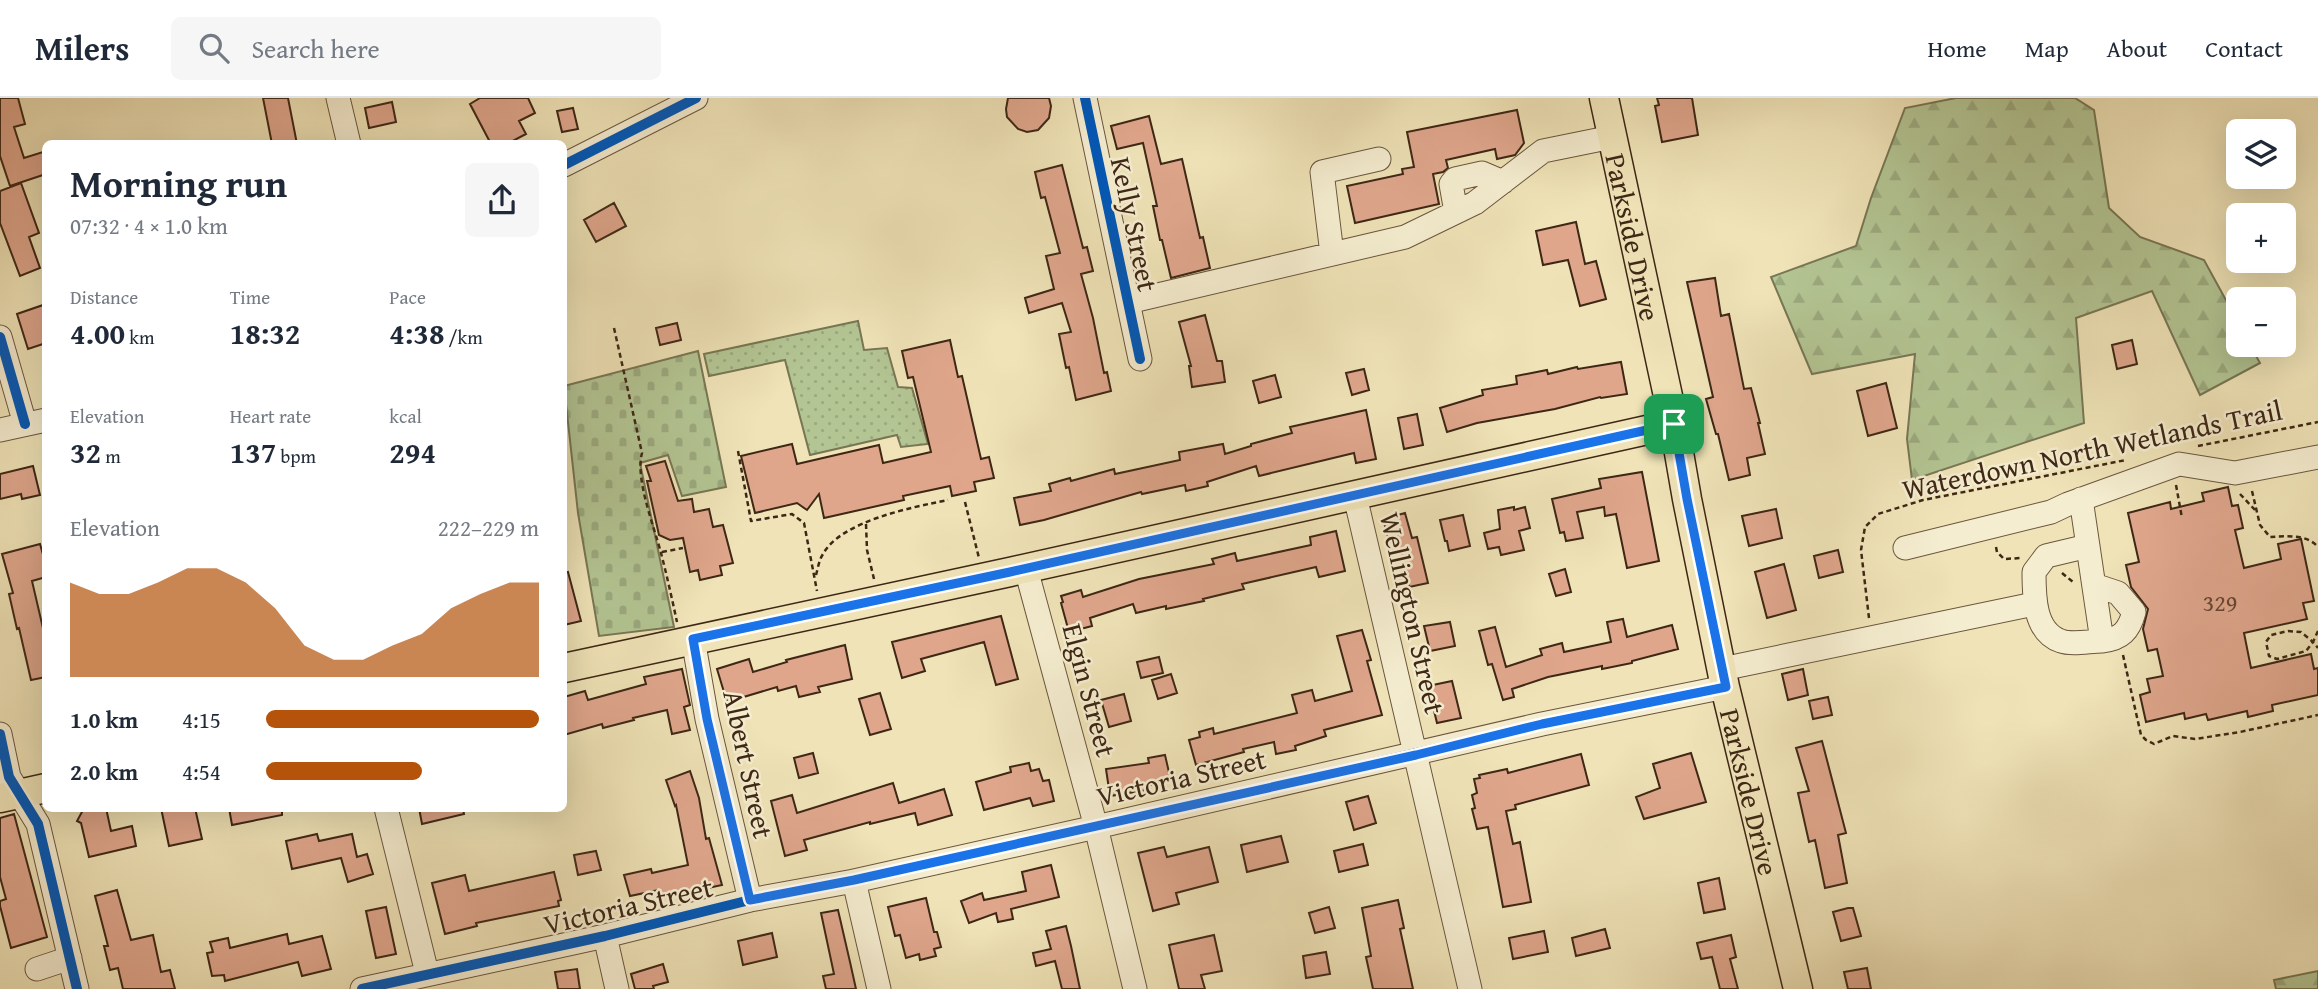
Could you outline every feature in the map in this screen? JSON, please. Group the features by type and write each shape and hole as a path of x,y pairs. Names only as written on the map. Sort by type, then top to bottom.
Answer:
{"main road":[{"name":"Parkside Drive","path":"1604,98 1674,424 1724,678 1798,989"},
{"path":"567,667 1026,569 1674,424"}],"street":[{"path":"338,98 348,140"},
{"path":"567,163 696,98"},
{"name":"Kelly Street","path":"1085,98 1140,359"},
{"path":"1128,302 1405,237 1475,203 1543,151 1612,137"},
{"path":"1332,254 1322,172 1379,159"},
{"path":"0,337 35,422 0,430"},
{"path":"1905,548 2051,512 2179,464 2235,473 2318,457"},
{"name":"Wellington Street","path":"1355,496 1470,989"},
{"path":"2081,499 2094,585 2109,640"},
{"path":"2088,545 2046,556 2034,572 2034,604 2046,632 2062,642 2109,640 2130,627 2134,612 2118,593 2094,585"},
{"name":"Elgin Street","path":"1026,569 1096,827 1135,989"},
{"name":"Victoria Street","path":"362,989 605,936 750,900 854,880 1416,755 1724,678 1871,638 2034,604"},
{"name":"Albert Street","path":"687,641 750,900"},
{"path":"0,734 9,777 22,793 38,824 77,989"},
{"path":"387,812 427,973"},
{"path":"854,880 880,989"},
{"path":"605,936 617,989"},
{"path":"37,969 70,958"}],"path":[{"path":"614,328 642,453 639,464 653,532 687,641"},
{"path":"738,451 751,521 792,513 804,523 816,578 819,613"},
{"path":"2248,471 2260,525 2270,537 2301,537 2318,547"},
{"path":"2175,478 2182,518"},
{"path":"816,578 822,554 835,538 854,527 899,511 948,499"},
{"path":"965,502 985,578"},
{"path":"866,523 867,550 880,600"},
{"path":"661,552 683,548"},
{"path":"2318,631 2313,642 2306,651 2277,659 2269,656 2266,642 2271,635 2288,631 2301,632 2313,642 2318,648"},
{"path":"2109,640 2120,644 2141,735 2154,744 2173,736 2195,739 2318,715"},
{"path":"2135,710 2141,708"}],"green space":[{"path":"1956,98 2075,98 2094,110 2109,208 2140,237 2204,260 2226,300 2226,357 2257,357 2260,363 2200,395 2152,291 2076,318 2084,423 1912,480 1907,439 1915,354 1812,374 1771,277 1856,246 1905,108"},
{"path":"858,321 864,350 887,348 898,387 912,388 928,444 901,447 897,435 810,455 785,360 709,376 704,354"},
{"path":"698,351 726,487 682,496 668,455 640,463 674,627 599,636 578,513 567,413 567,385"},
{"path":"2318,971 2318,989 2276,989 2274,980"}],"building":[{"path":"0,98 18,98 25,124 14,127 24,158 42,152 42,175 10,186 0,156"},
{"path":"263,98 288,98 296,140 271,140"},
{"path":"480,98 528,98 535,113 519,121 526,134 515,140 489,140 470,104"},
{"path":"1008,98 1049,98 1049,118 1038,130 1027,132 1018,129 1007,117"},
{"path":"1657,98 1692,98 1698,135 1662,142 1655,106 1659,105"},
{"path":"392,102 396,122 369,128 365,108"},
{"path":"573,108 578,129 562,132 557,111"},
{"path":"1517,110 1524,143 1515,155 1497,159 1495,149 1446,160 1448,168 1433,174 1439,204 1355,223 1347,186 1403,174 1402,169 1414,167 1407,132"},
{"path":"1149,116 1161,164 1182,159 1200,238 1203,237 1210,268 1171,278 1160,240 1153,206 1157,206 1143,143 1117,149 1111,126"},
{"path":"1062,165 1083,248 1087,247 1093,271 1081,274 1104,373 1107,372 1111,391 1076,400 1059,334 1071,332 1062,303 1029,313 1025,298 1054,289 1046,256 1060,253 1045,197 1041,198 1035,172"},
{"path":"21,183 39,233 29,237 40,268 20,276 0,223 0,191"},
{"path":"614,203 626,226 596,242 584,220"},
{"path":"1576,222 1585,264 1596,261 1606,299 1580,306 1568,260 1543,265 1536,231"},
{"path":"1715,278 1721,316 1729,314 1744,389 1751,388 1765,454 1747,458 1750,475 1729,480 1706,399 1713,397 1687,282"},
{"path":"42,305 42,344 28,349 17,314"},
{"path":"1205,315 1217,361 1222,361 1225,382 1192,387 1191,366 1179,322"},
{"path":"677,323 681,340 660,345 656,328"},
{"path":"950,340 958,377 962,376 981,459 989,457 994,478 974,482 976,491 952,496 950,486 903,496 904,500 824,518 819,494 807,510 797,503 755,513 741,456 792,444 797,464 879,445 883,463 931,452 913,377 908,378 902,351"},
{"path":"2132,340 2137,364 2117,369 2112,345"},
{"path":"1621,362 1627,394 1600,397 1447,432 1440,408 1483,395 1482,390 1517,384 1516,376 1547,370 1548,374 1577,367 1578,369"},
{"path":"1364,369 1369,390 1352,395 1346,373"},
{"path":"1275,375 1281,397 1259,403 1253,381"},
{"path":"1886,383 1897,428 1868,436 1857,391"},
{"path":"1366,410 1376,459 1356,463 1354,453 1259,476 1256,466 1207,482 1208,486 1186,491 1185,485 1142,494 1141,492 1020,525 1014,498 1051,491 1049,484 1114,469 1115,474 1180,460 1179,452 1223,444 1225,454 1292,433 1290,427"},
{"path":"1417,414 1423,445 1404,449 1398,418"},
{"path":"665,461 678,501 692,499 694,512 709,509 713,527 723,525 733,563 720,566 722,575 700,580 698,570 690,572 683,538 670,540 659,535 647,481 651,481 646,466"},
{"path":"33,466 40,495 22,499 21,494 0,499 0,474"},
{"path":"1642,472 1659,561 1627,568 1616,514 1605,516 1604,507 1577,512 1583,538 1566,541 1564,532 1560,533 1552,499 1601,488 1599,479"},
{"path":"2228,487 2232,506 2238,505 2243,528 2235,530 2244,568 2281,559 2278,544 2301,539 2314,601 2303,603 2307,619 2244,633 2251,668 2311,654 2314,669 2318,668 2318,695 2272,705 2273,711 2248,717 2247,711 2208,720 2206,714 2185,719 2184,713 2146,722 2140,695 2150,692 2147,679 2163,676 2157,649 2148,651 2143,629 2148,609 2131,587 2126,565 2139,562 2128,513 2170,502 2171,509 2204,501 2202,493"},
{"path":"1514,507 1514,510 1525,507 1530,528 1519,531 1524,550 1501,555 1499,547 1488,549 1484,533 1500,529 1498,510"},
{"path":"1776,509 1782,538 1749,546 1742,516"},
{"path":"1405,513 1412,538 1417,537 1428,583 1409,587 1401,552 1393,554 1383,519"},
{"path":"1463,515 1470,546 1449,551 1440,520"},
{"path":"1336,531 1345,571 1319,577 1316,567 1242,584 1244,589 1166,609 1166,606 1136,613 1133,604 1090,618 1092,626 1069,632 1061,596 1081,590 1083,597 1139,579 1214,564 1212,559 1235,553 1237,561 1311,545 1310,537"},
{"path":"40,544 42,578 32,581 42,624 42,678 31,680 19,628 17,629 9,594 13,593 2,554"},
{"path":"1838,550 1843,572 1819,578 1814,556"},
{"path":"1784,564 1796,610 1767,618 1755,572"},
{"path":"1565,569 1571,592 1556,596 1549,574"},
{"path":"567,572 581,621 567,624"},
{"path":"1001,616 1018,679 996,685 984,642 921,659 925,671 902,678 892,642"},
{"path":"1623,619 1627,637 1672,625 1678,649 1632,663 1548,677 1512,689 1514,697 1503,700 1492,664 1488,665 1479,631 1495,627 1506,667 1542,655 1540,649 1562,643 1564,652 1611,642 1607,622"},
{"path":"1450,622 1455,646 1430,651 1424,626"},
{"path":"1362,630 1371,660 1367,661 1382,715 1324,730 1326,736 1295,746 1296,750 1276,754 1274,742 1196,765 1189,740 1200,737 1199,732 1213,728 1214,734 1297,713 1292,695 1312,690 1315,701 1352,691 1337,636"},
{"path":"845,645 852,679 818,687 820,692 799,697 796,686 778,691 777,687 727,702 717,669 749,659 753,672 787,662 786,660"},
{"path":"1159,657 1163,673 1141,678 1137,662"},
{"path":"682,669 690,705 684,707 690,730 672,734 667,710 603,728 602,724 567,734 567,696 585,691 588,700 646,684 644,677"},
{"path":"1803,669 1808,695 1788,700 1782,674"},
{"path":"1171,674 1177,693 1158,699 1152,680"},
{"path":"1452,681 1461,718 1437,723 1428,686"},
{"path":"880,693 891,729 870,735 859,699"},
{"path":"1124,694 1131,721 1109,727 1101,700"},
{"path":"1828,697 1832,715 1813,719 1809,701"},
{"path":"1822,741 1846,833 1838,835 1847,883 1825,888 1815,840 1809,842 1798,793 1809,791 1796,748"},
{"path":"813,753 818,773 799,778 794,758"},
{"path":"1691,753 1706,802 1644,819 1636,797 1660,788 1653,764"},
{"path":"1581,754 1589,785 1515,805 1516,809 1506,811 1513,844 1520,842 1531,902 1503,907 1488,827 1477,829 1472,809 1475,808 1472,795 1477,793 1474,779 1480,778 1479,775 1507,769 1508,773"},
{"path":"1165,755 1171,781 1146,786 1147,790 1110,796 1106,769 1149,763 1148,758"},
{"path":"1029,763 1031,771 1039,769 1043,781 1049,780 1054,801 1033,806 1030,798 984,810 976,782 1011,772 1010,767"},
{"path":"690,771 699,798 706,839 709,838 722,885 661,898 659,890 630,896 624,875 651,869 652,873 688,865 676,805 666,780"},
{"path":"893,783 899,803 944,789 952,815 918,825 915,813 870,822 804,840 807,850 785,856 771,801 792,795 797,813"},
{"path":"1368,796 1376,823 1354,830 1346,802"},
{"path":"82,812 107,812 111,831 132,826 136,846 89,857 81,823 77,821"},
{"path":"162,812 196,812 202,839 169,846"},
{"path":"230,812 282,812 282,815 232,825"},
{"path":"420,812 464,812 464,814 422,824"},
{"path":"14,814 47,937 11,948 0,906 0,901 6,899 0,877 0,818"},
{"path":"317,834 319,841 352,834 357,857 367,854 373,874 348,882 341,858 292,869 286,841"},
{"path":"1281,836 1288,862 1247,872 1241,845"},
{"path":"1363,844 1368,865 1339,872 1334,851"},
{"path":"1164,847 1167,857 1209,847 1218,882 1176,893 1179,904 1153,911 1138,853"},
{"path":"596,851 601,870 578,875 574,855"},
{"path":"1051,865 1059,897 1011,909 1013,919 998,922 996,913 969,923 961,901 982,893 984,900 1026,891 1022,872"},
{"path":"554,872 561,900 558,901 559,906 476,923 477,926 445,934 432,883 465,875 469,891"},
{"path":"1719,878 1725,909 1704,913 1698,883"},
{"path":"117,890 131,940 153,935 161,972 170,970 175,989 123,989 118,968 110,970 104,946 108,946 95,896"},
{"path":"926,898 934,932 937,932 941,947 934,949 936,956 920,960 919,954 906,958 900,935 895,936 888,907"},
{"path":"1398,900 1404,928 1400,929 1413,989 1373,989 1366,957 1371,956 1362,908"},
{"path":"386,907 396,954 376,958 366,911"},
{"path":"1329,907 1335,928 1315,933 1309,913"},
{"path":"1853,908 1861,936 1841,941 1833,912"},
{"path":"838,910 856,989 826,989 823,976 834,974 821,913"},
{"path":"1066,926 1080,989 1062,989 1055,961 1036,966 1033,953 1051,949 1046,931"},
{"path":"1605,929 1610,948 1576,956 1572,938"},
{"path":"1544,931 1548,952 1513,959 1509,938"},
{"path":"772,933 777,957 743,965 738,941"},
{"path":"287,934 289,944 322,936 331,969 302,976 298,962 225,981 224,975 212,976 207,953 213,952 210,942 228,938 230,948"},
{"path":"1214,935 1222,971 1201,975 1205,989 1179,989 1169,945"},
{"path":"1731,935 1736,957 1730,959 1738,989 1720,989 1712,957 1701,959 1697,943"},
{"path":"1326,952 1330,974 1306,978 1303,956"},
{"path":"663,964 668,982 653,986 654,989 635,989 631,974"},
{"path":"1867,968 1871,989 1848,989 1844,972"},
{"path":"577,969 580,989 558,989 555,972"}],"cycle path":[{"path":"567,163 696,98"},
{"path":"1085,98 1140,359"},
{"path":"0,337 25,424"},
{"path":"362,989 605,936 750,900 854,881 1096,827 1542,724 1725,687"},
{"path":"0,734 9,777 38,824 77,989"}],"route":[{"path":"1674,424 1726,687 1542,724 1416,755 854,880 750,900 707,719 693,639 1167,538 1674,424"}]}
